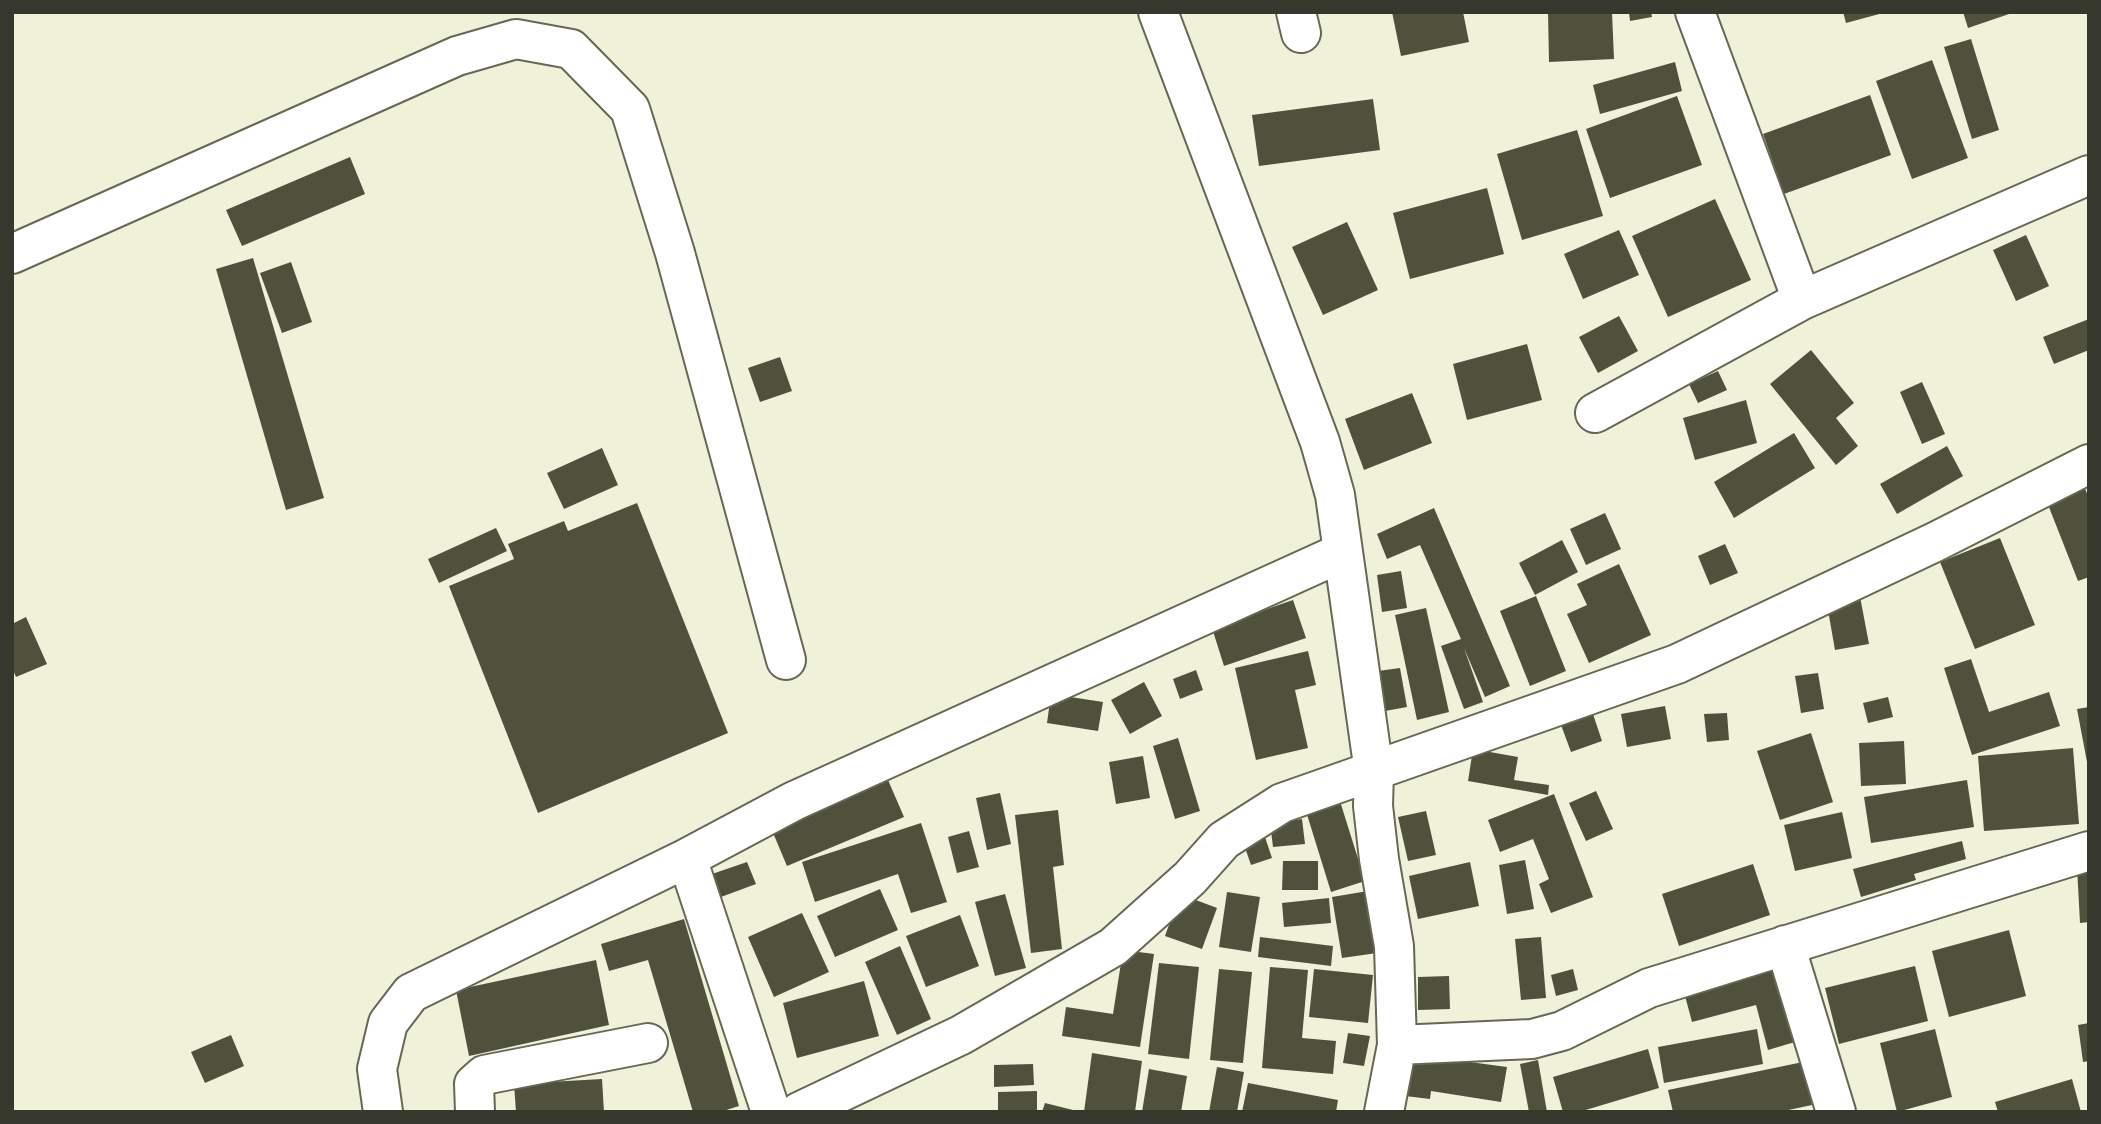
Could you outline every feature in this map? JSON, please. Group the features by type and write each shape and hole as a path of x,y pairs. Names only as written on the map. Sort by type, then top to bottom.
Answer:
{"street":[{"path":"1158,12 1320,442 1335,495 1374,772 1374,819 1394,946 1397,1045 1384,1112"},
{"path":"1695,12 1802,300"},
{"path":"12,254 457,56 516,40 571,49 630,109 675,253 786,660"},
{"path":"1595,414 1802,300 2089,175"},
{"path":"799,1112 961,1035 1113,947 1190,878 1224,840 1282,803 1677,664 1936,542 2089,464"},
{"path":"383,1112 377,1069 388,1023 411,993 687,858 794,801 1343,552"},
{"path":"1397,1045 1532,1039 1562,1031 1649,988 2089,851"},
{"path":"687,858 771,1112"},
{"path":"1785,945 1836,1112"},
{"path":"475,1112 474,1084 484,1075 648,1043"}],"building":[{"path":"1392,12 1463,12 1469,42 1401,56"},
{"path":"1548,12 1612,12 1614,59 1549,62"},
{"path":"1629,12 1651,12 1652,17 1630,21"},
{"path":"1843,12 1883,12 1883,13 1846,23"},
{"path":"1963,12 2012,12 2012,13 1968,28"},
{"path":"1971,39 1999,130 1972,139 1944,47"},
{"path":"1932,60 1968,158 1912,179 1876,81"},
{"path":"1675,62 1682,91 1600,114 1593,85"},
{"path":"1870,95 1891,155 1784,194 1763,134"},
{"path":"1677,96 1702,165 1610,198 1586,129"},
{"path":"1373,99 1380,150 1259,166 1252,115"},
{"path":"1577,130 1603,216 1522,240 1497,154"},
{"path":"350,157 365,194 242,246 226,210"},
{"path":"1487,188 1504,254 1410,279 1393,213"},
{"path":"1715,199 1751,280 1668,317 1632,236"},
{"path":"1347,222 1378,290 1323,315 1292,247"},
{"path":"1619,230 1639,275 1583,299 1564,254"},
{"path":"2026,235 2049,286 2016,301 1993,250"},
{"path":"253,258 324,498 286,510 216,269"},
{"path":"291,262 312,322 282,333 260,273"},
{"path":"1619,316 1638,351 1598,373 1579,337"},
{"path":"2089,319 2089,350 2054,364 2043,337"},
{"path":"1527,344 1542,400 1467,420 1453,364"},
{"path":"1811,350 1854,403 1836,418 1858,446 1836,465 1770,384"},
{"path":"780,357 792,391 760,402 748,368"},
{"path":"1718,371 1727,390 1698,403 1689,384"},
{"path":"1922,382 1945,434 1922,444 1900,392"},
{"path":"1412,393 1432,443 1364,470 1345,419"},
{"path":"1746,400 1757,443 1695,460 1683,418"},
{"path":"1794,433 1815,468 1734,518 1714,482"},
{"path":"1947,446 1963,476 1897,514 1880,484"},
{"path":"602,448 618,485 564,509 547,473"},
{"path":"2082,482 2089,498 2089,577 2078,581 2045,497"},
{"path":"637,503 728,733 538,813 449,586 514,559 508,544 564,521 568,531"},
{"path":"1434,508 1510,686 1485,697 1464,648 1483,702 1464,709 1441,646 1461,639 1420,545 1387,559 1377,534"},
{"path":"1605,513 1621,549 1586,565 1570,529"},
{"path":"496,528 507,551 439,583 428,559"},
{"path":"2000,538 2035,625 1975,649 1940,562"},
{"path":"1562,540 1578,572 1535,595 1519,563"},
{"path":"1725,544 1738,573 1710,585 1698,556"},
{"path":"1619,564 1651,635 1589,663 1567,614 1587,605 1577,584"},
{"path":"1401,571 1407,608 1382,612 1377,575"},
{"path":"1858,586 1869,644 1835,650 1825,593"},
{"path":"1536,596 1566,671 1530,686 1500,611"},
{"path":"1293,600 1306,638 1224,666 1212,628"},
{"path":"1426,608 1449,712 1417,720 1395,615"},
{"path":"26,617 47,664 16,677 12,668 12,624"},
{"path":"1308,651 1316,685 1295,690 1308,748 1256,760 1235,668"},
{"path":"1971,659 1989,712 2049,692 2060,726 1972,755 1944,668"},
{"path":"1400,668 1407,707 1385,711 1378,671"},
{"path":"1196,670 1203,690 1180,699 1173,679"},
{"path":"1818,673 1824,709 1801,713 1795,676"},
{"path":"1144,682 1162,716 1130,734 1111,700"},
{"path":"1051,694 1103,702 1098,731 1047,723"},
{"path":"1888,697 1893,717 1868,723 1863,703"},
{"path":"1665,706 1671,739 1627,747 1621,714"},
{"path":"2089,707 2089,762 2087,762 2077,709"},
{"path":"1727,713 1729,740 1707,742 1704,714"},
{"path":"1593,714 1602,741 1571,752 1561,725"},
{"path":"1811,733 1833,802 1780,820 1757,751"},
{"path":"1178,738 1200,811 1175,819 1153,746"},
{"path":"1904,741 1906,784 1861,786 1859,743"},
{"path":"2073,748 2079,824 1984,831 1978,756"},
{"path":"1473,749 1518,757 1514,780 1549,785 1548,795 1468,781"},
{"path":"1143,756 1150,798 1116,804 1109,762"},
{"path":"885,773 904,817 787,866 768,821"},
{"path":"1967,780 1974,827 1871,843 1864,797"},
{"path":"1596,791 1613,829 1586,841 1569,803"},
{"path":"1000,793 1011,844 987,850 976,798"},
{"path":"1554,794 1593,897 1551,913 1539,884 1549,879 1533,839 1500,852 1488,820"},
{"path":"1339,798 1365,881 1331,892 1305,808"},
{"path":"1058,810 1064,865 1053,867 1062,949 1031,953 1015,815"},
{"path":"1426,811 1436,855 1408,861 1398,817"},
{"path":"1842,812 1852,858 1795,871 1784,825"},
{"path":"1302,819 1305,844 1273,847 1270,823"},
{"path":"921,823 947,902 911,913 898,874 815,902 802,862"},
{"path":"1262,828 1272,858 1251,865 1241,836"},
{"path":"969,831 979,867 957,873 948,837"},
{"path":"1962,841 1966,859 1914,874 1916,880 1861,897 1853,869"},
{"path":"1525,860 1534,909 1507,914 1499,865"},
{"path":"1283,861 1318,861 1318,890 1282,890"},
{"path":"747,862 756,884 721,897 712,874"},
{"path":"1470,862 1479,906 1418,919 1409,876"},
{"path":"1753,864 1770,915 1679,946 1662,894"},
{"path":"2077,867 2089,867 2089,922 2080,923"},
{"path":"880,889 898,930 835,957 817,916"},
{"path":"1368,891 1377,953 1342,958 1332,897"},
{"path":"1227,892 1260,897 1251,952 1219,947"},
{"path":"1005,894 1026,968 995,976 975,902"},
{"path":"1180,894 1217,908 1202,949 1165,936"},
{"path":"1329,898 1331,923 1284,927 1282,903"},
{"path":"802,913 829,972 774,997 748,937"},
{"path":"960,915 979,966 926,987 906,936"},
{"path":"684,919 739,1106 720,1112 693,1112 648,960 609,971 601,944"},
{"path":"2009,930 2026,996 1949,1017 1932,951"},
{"path":"1260,937 1333,946 1331,966 1258,957"},
{"path":"1541,937 1546,998 1521,1000 1515,939"},
{"path":"900,946 931,1019 897,1035 865,962"},
{"path":"1123,950 1154,954 1140,1047 1062,1036 1066,1007 1113,1014"},
{"path":"596,960 609,1025 469,1056 456,990"},
{"path":"1159,963 1199,967 1189,1059 1148,1054"},
{"path":"1915,966 1928,1021 1839,1044 1825,988"},
{"path":"1270,967 1308,970 1302,1038 1336,1041 1333,1074 1262,1068"},
{"path":"1775,968 1795,1042 1768,1050 1756,1005 1692,1022 1684,992"},
{"path":"1219,969 1252,972 1243,1063 1210,1060"},
{"path":"1314,969 1373,975 1368,1023 1309,1017"},
{"path":"1573,969 1578,990 1556,996 1551,975"},
{"path":"1449,976 1450,1009 1418,1010 1418,977"},
{"path":"864,981 879,1036 797,1058 783,1003"},
{"path":"2089,1023 2089,1061 2083,1062 2078,1025"},
{"path":"1757,1029 1763,1064 1664,1083 1658,1047"},
{"path":"1935,1029 1952,1097 1897,1112 1880,1043"},
{"path":"1348,1033 1370,1036 1364,1066 1343,1063"},
{"path":"231,1035 244,1066 205,1083 191,1052"},
{"path":"1406,1039 1462,1061 1507,1067 1501,1102 1431,1091 1430,1099 1397,1095"},
{"path":"1648,1049 1659,1088 1579,1112 1563,1112 1553,1077"},
{"path":"1092,1053 1142,1061 1135,1112 1084,1112"},
{"path":"1538,1060 1547,1112 1529,1112 1520,1064"},
{"path":"1803,1062 1812,1105 1779,1112 1673,1112 1668,1090"},
{"path":"1033,1064 1034,1085 994,1087 994,1065"},
{"path":"1217,1067 1244,1072 1237,1112 1209,1112"},
{"path":"1149,1069 1187,1076 1181,1112 1142,1112"},
{"path":"602,1079 604,1112 516,1112 514,1084"},
{"path":"2072,1079 2081,1112 1998,1112 1995,1102"},
{"path":"1248,1083 1338,1100 1336,1112 1242,1112"},
{"path":"1037,1091 1037,1112 998,1112 998,1092"},
{"path":"1045,1103 1077,1111 1077,1112 1042,1112"}]}
